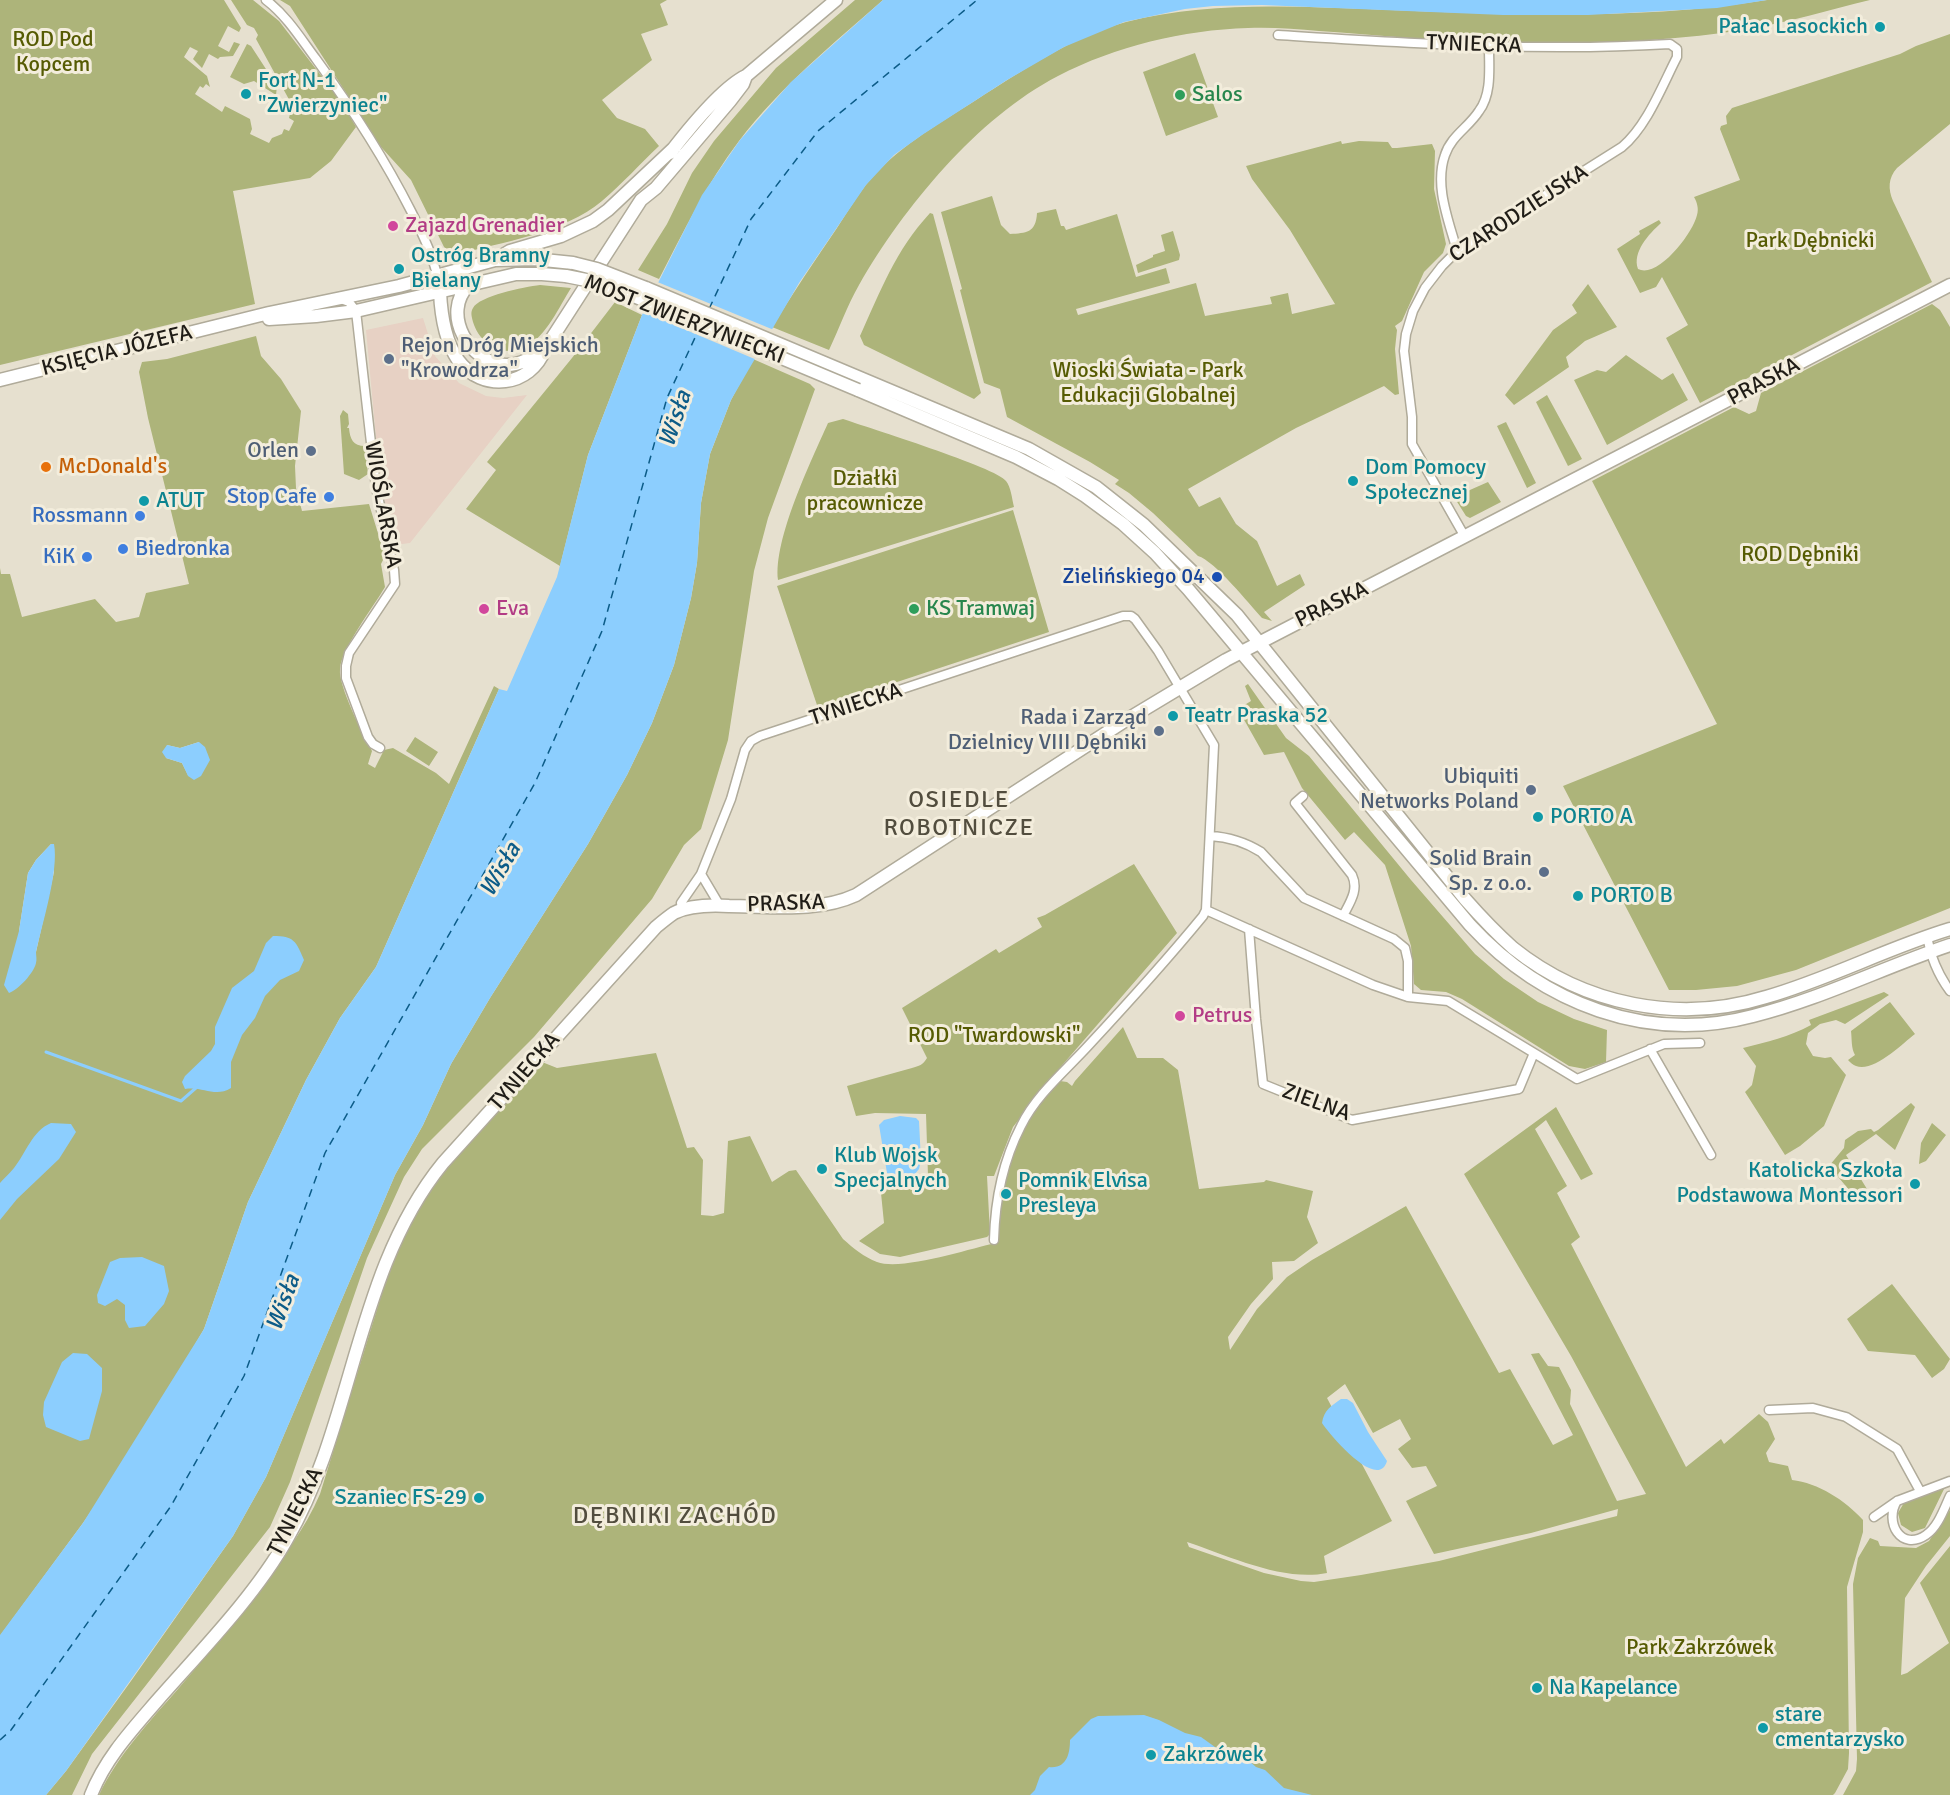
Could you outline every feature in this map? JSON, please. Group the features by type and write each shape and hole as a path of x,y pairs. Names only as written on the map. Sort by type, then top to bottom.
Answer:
{"main road":[{"name":"KSIĘCIA JÓZEFA","path":"440,292 441,310 452,348 460,363 479,377 494,381 518,379 537,365 641,200 648,183 675,147 714,102 738,80 746,76 836,0"},
{"name":"KSIĘCIA JÓZEFA","path":"641,200 656,188 729,101 746,76"},
{"name":"KSIĘCIA JÓZEFA","path":"0,380 235,322 438,276 495,260 510,251 561,236 593,221 608,210 675,147"},
{"name":"MOST ZWIERZYNIECKI","path":"495,260 534,259 573,263 618,276 861,385"},
{"name":"MOST ZWIERZYNIECKI","path":"469,285 516,274 542,273 591,281 861,385"},
{"name":"KSIĘCIA JÓZEFA","path":"235,322 356,311 469,285"},
{"path":"469,285 459,300 458,320 464,337 479,356 492,363 513,364 545,350"},
{"name":"PRASKA","path":"681,910 720,906 817,906 856,895 1179,687 1259,642 1948,289"},
{"path":"861,385 1029,449 1096,487 1128,512 1228,605 1465,899 1489,925 1512,947 1536,965 1578,988 1610,999 1652,1007 1690,1010 1720,1007 1766,998 1950,929"},
{"path":"861,385 1016,457 1085,496 1123,524 1155,553 1241,652 1478,934 1520,971 1544,987 1604,1013 1643,1022 1692,1024 1729,1021 1786,1006 1950,945"},
{"name":"TYNIECKA","path":"91,1795 101,1773 125,1738 256,1584 287,1540 317,1476 390,1251 418,1197 443,1163 637,945 665,919 681,910"}],"street":[{"path":"266,0 289,22 361,125 405,200 430,251 438,276"},
{"name":"TYNIECKA","path":"1278,35 1489,48 1610,48 1670,44"},
{"name":"CZARODZIEJSKA","path":"1465,537 1412,444 1412,417 1404,351 1413,311 1425,288 1457,251 1623,147 1632,139 1677,57 1677,49 1670,44"},
{"path":"1457,251 1442,195 1443,165 1445,154 1459,131 1474,118 1485,102 1489,80 1489,48"},
{"name":"KSIĘCIA JÓZEFA","path":"438,276 440,292"},
{"path":"337,298 349,302 356,311 363,300 379,290"},
{"name":"WIOŚLARSKA","path":"356,311 376,487 395,584 349,653 345,666 346,678 368,737 380,748"},
{"name":"TYNIECKA","path":"681,910 681,903 701,874 731,799 744,756 751,741 760,736 1123,616 1131,616 1135,619 1158,651 1179,687"},
{"path":"994,1240 997,1200 1021,1125 1041,1097 1159,969 1206,910 1214,745 1179,687"},
{"path":"1303,796 1295,802 1356,883 1355,891 1343,916"},
{"path":"1210,836 1236,840 1261,852 1304,898 1394,939 1405,948 1408,961 1407,997"},
{"name":"PRASKA","path":"701,874 720,906"},
{"path":"1206,910 1373,985 1407,997 1448,1001 1577,1079 1664,1044 1700,1043"},
{"name":"ZIELNA","path":"1249,928 1263,1084 1352,1120 1519,1089 1534,1053"},
{"path":"1927,936 1938,975 1950,991"},
{"path":"1650,1049 1711,1155"},
{"path":"1769,1410 1813,1408 1846,1418 1898,1449 1920,1491"},
{"path":"1874,1517 1897,1501 1950,1480"},
{"path":"1897,1501 1892,1514 1893,1528 1904,1538 1913,1539 1927,1535 1950,1496"}],"shaded area":[{"path":"423,318 435,356 459,383 486,396 503,398 527,395 410,543 394,545 379,469 366,330"}],"green space":[{"name":"ROD Pod Kopcem","path":"0,0 224,0 241,28 239,32 228,26 218,46 229,52 234,42 240,44 233,56 218,59 209,54 202,68 193,59 198,51 190,47 184,57 207,76 210,87 206,84 203,88 200,86 195,94 222,112 225,106 250,119 252,129 250,134 269,143 272,138 282,134 284,129 289,131 294,121 289,118 292,105 256,39 258,35 254,28 247,25 231,0 253,0 279,21 343,104 356,127 331,161 310,178 233,191 255,304 0,365"},
{"path":"280,0 667,0 660,4 668,25 641,34 652,60 602,100 617,118 645,129 659,146 617,188 587,212 551,229 455,255 444,247 411,180 381,147 290,6"},
{"path":"855,0 883,0 789,84 755,121 727,157 706,190 659,279 638,270 667,224 692,173 714,141 776,68"},
{"path":"1767,0 1870,0 1748,29 1652,40 1556,43 1471,41 1257,28 1199,32 1126,48 1058,76 999,115 971,140 920,196 877,255 855,293 829,350 772,327 865,186 890,160 932,128 1030,66 1067,45 1106,28 1158,15 1224,8 1290,7 1579,14 1673,11"},
{"name":"Park Dębnicki","path":"1950,34 1950,124 1897,168 1890,184 1893,201 1932,282 1700,403 1666,338 1688,325 1662,277 1656,287 1640,293 1617,249 1640,234 1639,231 1659,220 1661,223 1647,238 1637,256 1638,269 1646,270 1655,267 1674,252 1689,232 1698,213 1694,197 1740,180 1720,129 1721,126 1727,124 1726,116 1732,108 1900,54"},
{"path":"247,44 251,46 277,86 276,95 254,81 244,84 230,77"},
{"name":"Salos","path":"1195,53 1218,117 1166,136 1143,72"},
{"name":"Wioski Świata - Park Edukacji Globalnej","path":"1341,141 1342,144 1359,141 1388,142 1392,148 1432,144 1435,151 1434,189 1446,244 1443,253 1424,272 1402,321 1395,326 1399,394 1395,395 1384,386 1296,428 1188,489 1199,507 1220,497 1236,524 1257,541 1277,586 1300,574 1305,585 1264,612 1272,621 1262,618 1213,566 1198,556 1153,513 1115,484 1119,480 1007,417 1000,389 984,383 941,212 992,196 1001,225 1010,234 1029,231 1035,225 1037,213 1056,209 1061,226 1064,226 1066,230 1117,214 1136,277 1166,268 1170,283 1076,309 1078,315 1196,283 1205,316 1272,304 1270,297 1288,293 1292,314 1335,304 1290,230 1252,179 1246,166"},
{"path":"930,213 933,214 981,393 974,399 864,345 860,336 898,256"},
{"path":"1173,231 1180,255 1179,260 1138,273 1136,265 1165,251 1161,235"},
{"path":"1588,284 1617,327 1585,341 1566,357 1569,367 1514,405 1505,395 1553,330 1577,313 1572,305"},
{"path":"540,285 571,288 541,335 527,346 510,351 494,348 481,337 476,330 472,315 472,310 477,304 503,293"},
{"path":"615,302 642,315 588,455 560,566 466,509 496,470 487,462"},
{"name":"ROD Dębniki","path":"1932,304 1940,310 1950,327 1950,908 1796,970 1737,986 1669,990 1563,786 1717,724 1592,481 1734,407 1749,414 1756,411 1761,393"},
{"path":"256,336 261,356 281,379 301,411 295,466 296,488 302,511 369,504 385,556 381,564 385,587 352,639 340,669 347,698 372,751 368,764 375,768 384,750 393,748 436,773 449,784 494,686 499,689 376,967 340,1018 306,1080 248,1202 204,1329 140,1440 83,1523 0,1636 0,568 1,574 10,574 22,617 95,599 116,622 139,617 146,593 189,584 139,372 142,362 167,359","holes":["199,742 188,775 182,763 166,758 167,745 180,748","51,844 54,872 36,952 36,963 19,931 28,873 36,860"]},
{"path":"1626,355 1662,380 1673,373 1688,400 1607,445 1574,380 1597,370 1606,372"},
{"path":"753,359 810,384 815,389 768,518 754,571 728,740 701,829 684,845 652,899 534,1037 422,1149 404,1177 367,1258 290,1482 270,1527 92,1754 72,1795 46,1795 131,1681 233,1536 266,1477 395,1175 423,1125 451,1064 588,844 627,775 652,723 674,665 691,598 697,563 701,503 710,454 731,400"},
{"path":"1547,395 1582,459 1568,466 1536,402"},
{"path":"343,410 348,414 347,428 349,428 353,441 365,446 368,474 359,480 344,474 340,416"},
{"name":"Działki pracownicze","path":"843,419 957,458 998,475 1008,484 1014,507 778,580 781,544 803,479 828,423"},
{"path":"1506,422 1536,483 1527,488 1497,426"},
{"path":"1488,482 1501,502 1470,518 1466,516 1454,497"},
{"name":"KS Tramwaj","path":"1013,510 1049,632 818,708 777,586"},
{"path":"1248,684 1286,738 1309,756 1475,954 1504,979 1538,1002 1574,1019 1607,1030 1606,1062 1585,1069 1569,1066 1462,999 1446,992 1421,990 1414,984 1411,946 1385,865 1354,832 1345,840 1302,788 1284,752 1264,755 1238,709 1251,701 1245,686"},
{"path":"415,737 438,752 429,766 406,751"},
{"name":"ROD \"Twardowski\"","path":"1134,864 1177,933 1058,1070 1013,1127 994,1176 987,1176 990,1234 987,1237 900,1257 880,1254 859,1241 884,1223 880,1183 928,1176 926,1114 875,1113 856,1116 847,1086 917,1067 927,1058 902,1008 996,949 999,953 1042,927 1037,918"},
{"path":"1884,992 1889,995 1845,1024 1836,1020 1820,1024 1808,1033 1806,1044 1813,1056 1831,1057 1846,1075 1824,1126 1785,1155 1745,1092 1752,1085 1756,1066 1743,1048 1794,1033 1811,1025 1809,1020"},
{"path":"1890,1002 1915,1034 1879,1062 1863,1067 1854,1065 1848,1060 1855,1055 1851,1031"},
{"name":"Park Zakrzówek","path":"1123,1027 1137,1058 1163,1058 1178,1070 1199,1189 1266,1180 1313,1191 1307,1217 1318,1243 1294,1261 1272,1262 1273,1279 1251,1304 1228,1337 1230,1350 1257,1309 1287,1277 1406,1206 1499,1373 1510,1369 1553,1445 1573,1435 1531,1354 1539,1353 1548,1366 1559,1367 1571,1390 1570,1404 1617,1501 1646,1494 1571,1356 1464,1174 1556,1107 1593,1174 1581,1180 1546,1120 1535,1129 1567,1186 1557,1193 1580,1237 1571,1244 1686,1467 1721,1439 1724,1444 1759,1414 1768,1422 1775,1439 1766,1453 1769,1462 1788,1466 1792,1480 1812,1485 1831,1494 1863,1520 1863,1532 1847,1587 1848,1769 1835,1793 1833,1795 99,1795 115,1766 135,1739 229,1628 300,1532 320,1494 390,1267 414,1214 444,1168 542,1062 557,1068 656,1053 687,1148 694,1147 703,1160 701,1215 713,1216 724,1213 728,1141 750,1136 772,1182 789,1171 796,1170 843,1239 868,1258 888,1264 918,1262 996,1243 1000,1202 1018,1136 1035,1110 1060,1081 1072,1086","holes":["1345,1384 1373,1433 1400,1419 1411,1439 1398,1449 1412,1468 1426,1466 1437,1486 1406,1501 1434,1554 1531,1533 1618,1509 1617,1516 1439,1561 1314,1582 1264,1573 1189,1547 1187,1542 1274,1571 1310,1575 1327,1573 1324,1556 1392,1521 1327,1398"]},
{"path":"1911,1103 1915,1107 1895,1150 1876,1134 1846,1155 1867,1189 1865,1198 1860,1203 1829,1166 1844,1148 1845,1140 1858,1131 1878,1130"},
{"path":"1932,1123 1946,1135 1926,1161 1919,1164 1921,1143"},
{"path":"1892,1284 1950,1359 1944,1369 1932,1378 1915,1355 1868,1351 1847,1319"},
{"path":"1946,1485 1925,1528 1912,1532 1901,1525 1898,1513 1905,1501"},
{"path":"1950,1510 1950,1536 1926,1566 1905,1598 1901,1675 1949,1643 1920,1583 1950,1546 1950,1795 1843,1795 1856,1771 1857,1759 1853,1584 1858,1558 1870,1538 1878,1541 1880,1546 1916,1548 1929,1541"}],"water":[{"name":"Wisła","path":"883,0 1767,0 1717,8 1588,15 1503,15 1262,5 1185,9 1124,22 1064,47 1007,80 894,155 866,185 799,283 731,400 710,454 701,503 697,563 691,598 674,665 652,723 627,775 588,844 451,1064 423,1125 395,1175 266,1477 233,1536 66,1771 46,1795 0,1795 0,1635 83,1523 204,1329 248,1202 306,1080 340,1018 376,967 499,689 507,691 557,577 588,455 642,315 702,195 740,140 791,82"},
{"path":"199,742 205,747 210,760 201,776 194,780 188,776 182,763 166,758 162,752 167,745 180,748"},
{"path":"51,844 54,844 54,868 36,952 36,963 25,981 9,993 4,985 19,931 28,873 36,860"},
{"path":"273,936 286,937 296,944 304,960 299,971 280,980 265,996 255,1018 242,1035 231,1062 231,1088 220,1092 185,1089 182,1082 185,1076 211,1051 215,1044 215,1027 232,988 254,971 266,943"},
{"path":"900,1116 916,1118 919,1121 921,1161 914,1175 898,1177 887,1173 879,1125 884,1120"},
{"path":"51,1123 71,1124 76,1132 59,1159 17,1199 0,1220 0,1183 14,1168 39,1131"},
{"path":"142,1257 164,1266 169,1291 164,1304 145,1326 129,1328 125,1320 125,1305 117,1299 105,1306 98,1303 97,1295 110,1262 120,1258"},
{"path":"73,1353 87,1354 102,1368 102,1391 89,1439 80,1441 46,1427 43,1415 44,1402 62,1362"},
{"path":"1341,1399 1347,1399 1353,1403 1387,1461 1382,1469 1374,1470 1364,1466 1343,1448 1322,1423 1326,1412"},
{"name":"Zakrzówek","path":"1144,1715 1185,1733 1201,1737 1215,1747 1249,1761 1265,1770 1284,1788 1312,1795 1030,1795 1035,1790 1040,1776 1049,1767 1064,1763 1068,1755 1070,1740 1091,1719 1098,1716"}],"pier":[{"path":"655,281 774,330 757,360 641,311"}],"waterway":[{"path":"46,1052 181,1101 197,1087"}],"ferry route":[{"path":"709,309 751,219 818,131 977,0"},
{"path":"0,1740 11,1730 171,1506 244,1376 325,1153 535,783 602,631 667,398 699,329"}],"place":[{"name":"Pałac Lasockich","path":"1880,27"},
{"name":"Fort N-1 \"Zwierzyniec\"","path":"246,94"},
{"name":"Salos","path":"1180,95"},
{"name":"Zajazd Grenadier","path":"393,226"},
{"name":"Ostróg Bramny Bielany","path":"399,269"},
{"name":"Rejon Dróg Miejskich \"Krowodrza\"","path":"389,359"},
{"name":"Orlen","path":"311,451"},
{"name":"McDonald's","path":"46,467"},
{"name":"Dom Pomocy Społecznej","path":"1353,481"},
{"name":"Stop Cafe","path":"329,497"},
{"name":"ATUT","path":"144,501"},
{"name":"Rossmann","path":"140,516"},
{"name":"Biedronka","path":"123,549"},
{"name":"KiK","path":"87,557"},
{"name":"Zielińskiego 04","path":"1217,577"},
{"name":"Eva","path":"484,609"},
{"name":"KS Tramwaj","path":"914,609"},
{"name":"Teatr Praska 52","path":"1173,716"},
{"name":"Rada i Zarząd Dzielnicy VIII Dębniki","path":"1159,731"},
{"name":"Ubiquiti Networks Poland","path":"1531,790"},
{"name":"PORTO A","path":"1538,817"},
{"name":"Solid Brain Sp. z o.o.","path":"1544,872"},
{"name":"PORTO B","path":"1578,896"},
{"name":"Petrus","path":"1180,1016"},
{"name":"Klub Wojsk Specjalnych","path":"822,1169"},
{"name":"Katolicka Szkoła Podstawowa Montessori","path":"1915,1184"},
{"name":"Pomnik Elvisa Presleya","path":"1006,1194"},
{"name":"Szaniec FS-29","path":"479,1498"},
{"name":"Na Kapelance","path":"1537,1688"},
{"name":"stare cmentarzysko","path":"1763,1728"},
{"name":"Zakrzówek","path":"1151,1755"}],"district":[{"name":"OSIEDLE ROBOTNICZE","path":"959,815"},
{"name":"DĘBNIKI ZACHÓD","path":"675,1517"}]}
